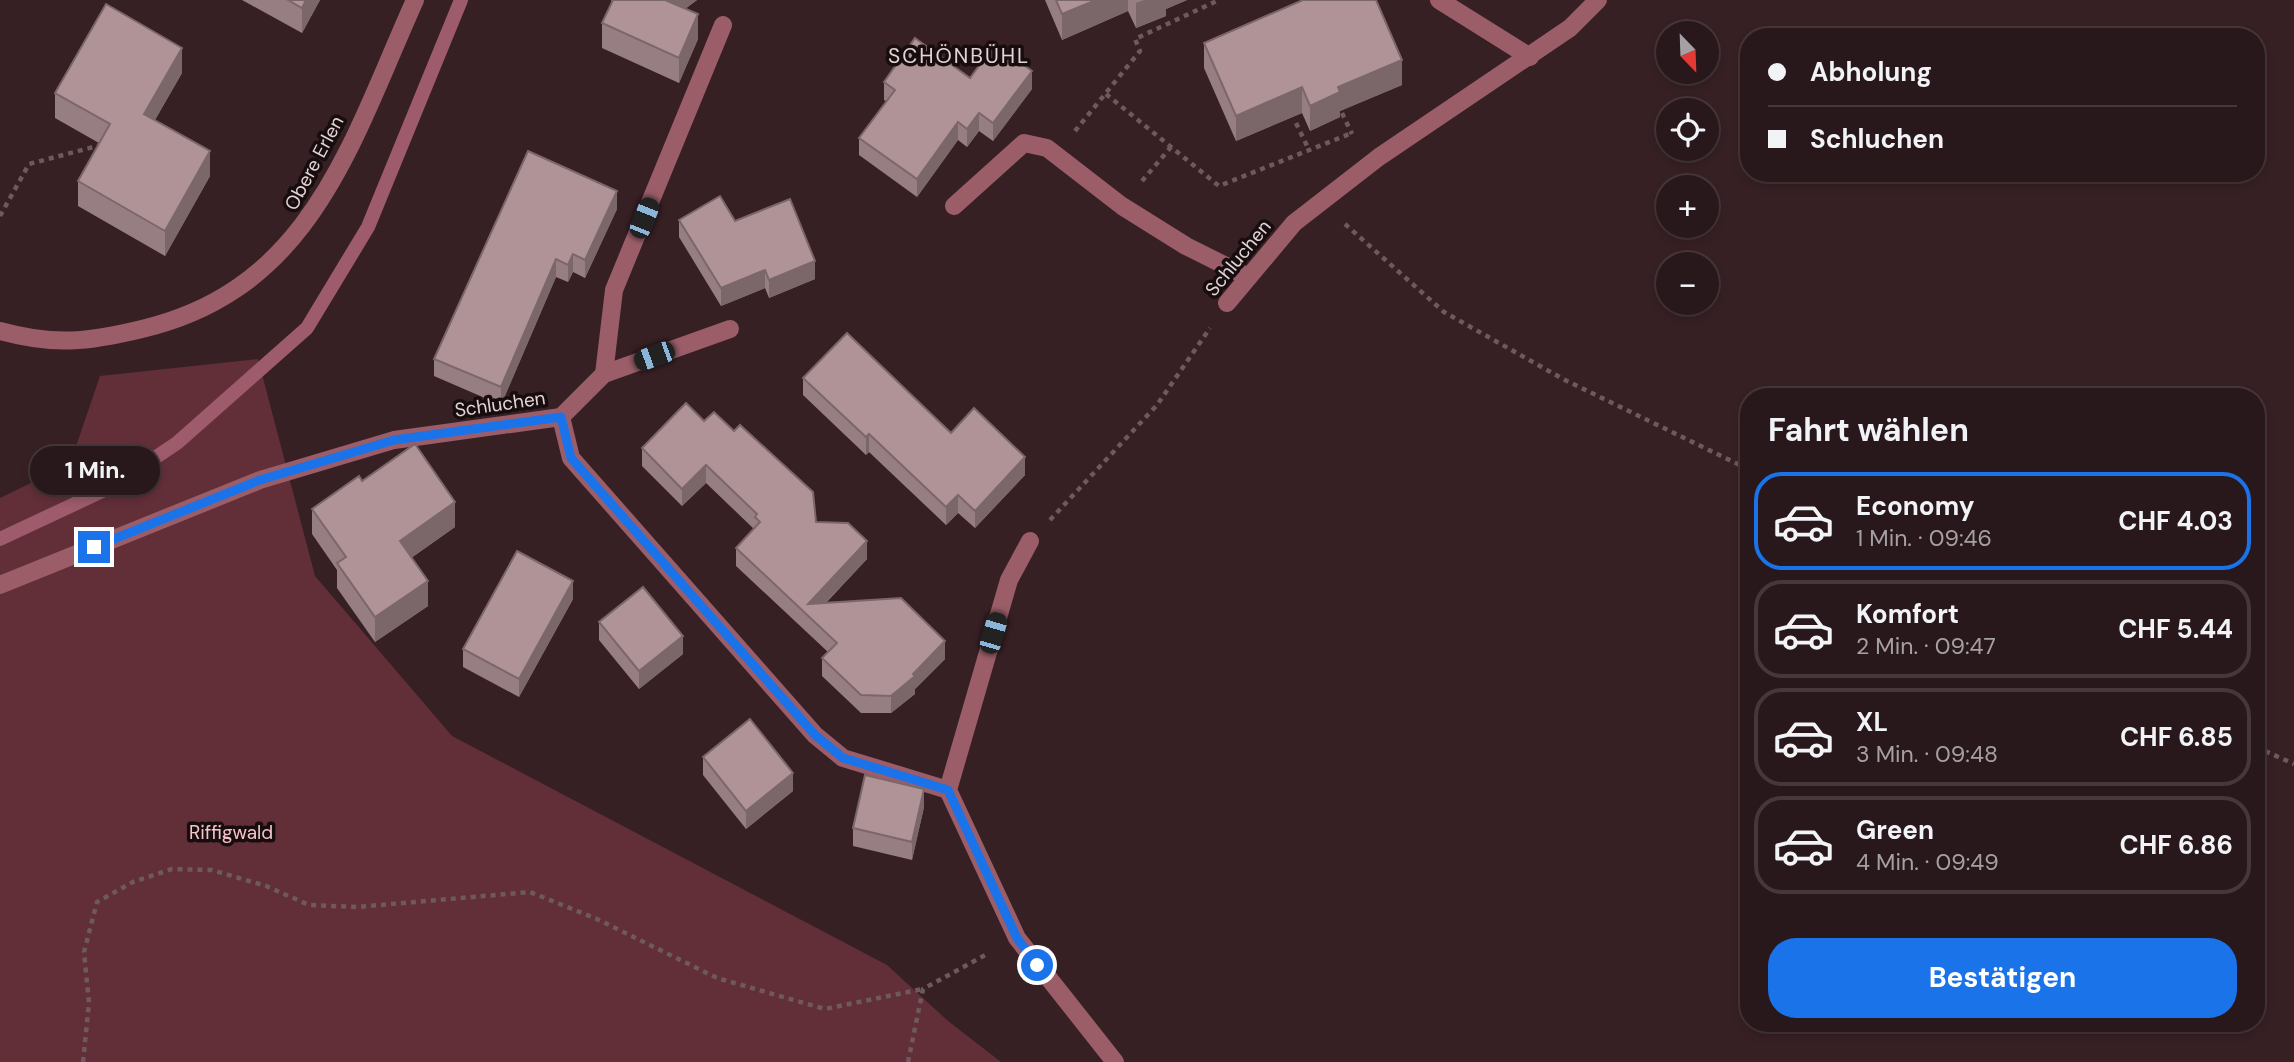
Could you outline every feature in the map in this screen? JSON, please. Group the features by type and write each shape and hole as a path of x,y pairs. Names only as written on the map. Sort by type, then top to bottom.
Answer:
{"street":[{"name":"Obere Erlen","path":"0,331 24,338 87,342 172,322 217,302 263,271 303,227 334,178 415,0"},
{"path":"1439,0 1530,57"},
{"name":"Schluchen","path":"1227,303 1294,223 1379,157 1570,28 1598,0"},
{"path":"604,374 614,290 723,25"},
{"path":"954,206 1024,143 1047,148 1122,206 1186,246 1248,277"},
{"path":"561,417 604,374 730,329"},
{"name":"Schluchen","path":"0,585 260,480 394,440 561,417 571,458 815,735 843,758 948,790"},
{"path":"1030,541 1009,580 948,790 1017,938 1115,1062"}],"path":[{"path":"1055,155 1140,51 1135,39 1219,0"},
{"path":"1106,94 1219,186 1352,134 1342,113"},
{"path":"1296,123 1309,150"},
{"path":"0,216 29,164 102,144"},
{"path":"1122,206 1171,147"},
{"path":"1321,202 1444,312 1563,379 1740,465"},
{"name":"Schluchen","path":"1030,541 1157,405 1227,303"},
{"path":"2265,751 2294,764"},
{"path":"83,1062 89,1003 85,952 97,902 133,882 173,869 212,870 266,886 309,905 357,907 530,892 597,919 717,978 825,1009 923,989 1017,938"},
{"path":"908,1062 923,989"}],"green space":[{"name":"Riffigwald","path":"258,359 315,576 452,736 887,965 948,1021 1001,1062 0,1062 0,498 70,464 100,376"}],"building":[{"path":"288,0 306,0 302,8"},
{"path":"613,0 665,0 698,14 679,58 602,23"},
{"path":"1056,0 1096,0 1062,14"},
{"path":"1303,0 1376,0 1402,60 1338,87 1340,92 1310,106 1302,87 1236,116 1204,43"},
{"path":"106,4 182,48 144,114 210,151 165,231 78,181 110,124 55,93"},
{"path":"915,38 970,78 995,44 1032,71 993,123 979,113 967,129 958,122 917,179 859,138 895,90 884,82"},
{"path":"528,151 617,191 585,260 573,254 568,265 556,259 501,387 434,359"},
{"path":"720,196 735,221 790,199 815,261 769,280 765,270 721,288 679,220"},
{"path":"847,333 951,433 974,408 1025,457 975,511 958,495 946,507 869,434 866,437 803,378"},
{"path":"686,403 704,421 714,412 734,431 740,425 813,492 816,522 848,523 867,541 808,604 901,598 945,641 913,674 915,676 891,696 861,695 822,658 837,643 736,548 760,522 755,517 757,514 706,465 682,489 642,448"},
{"path":"415,444 455,502 400,541 428,581 375,617 337,563 346,557 312,509 359,476 362,481"},
{"path":"517,551 573,581 519,679 463,649"},
{"path":"643,587 683,636 639,671 599,622"},
{"path":"750,719 793,773 746,811 703,757"},
{"path":"865,775 924,789 912,842 853,828"}],"waterway":[{"path":"0,539 113,486 177,443 307,328 368,227 461,0"}],"district":[{"name":"SCHÖNBÜHL","path":"959,56"}],"route":[{"path":"94,547 260,480 394,440 561,417 571,458 815,735 843,758 948,790 1017,938 1037,965"}]}
